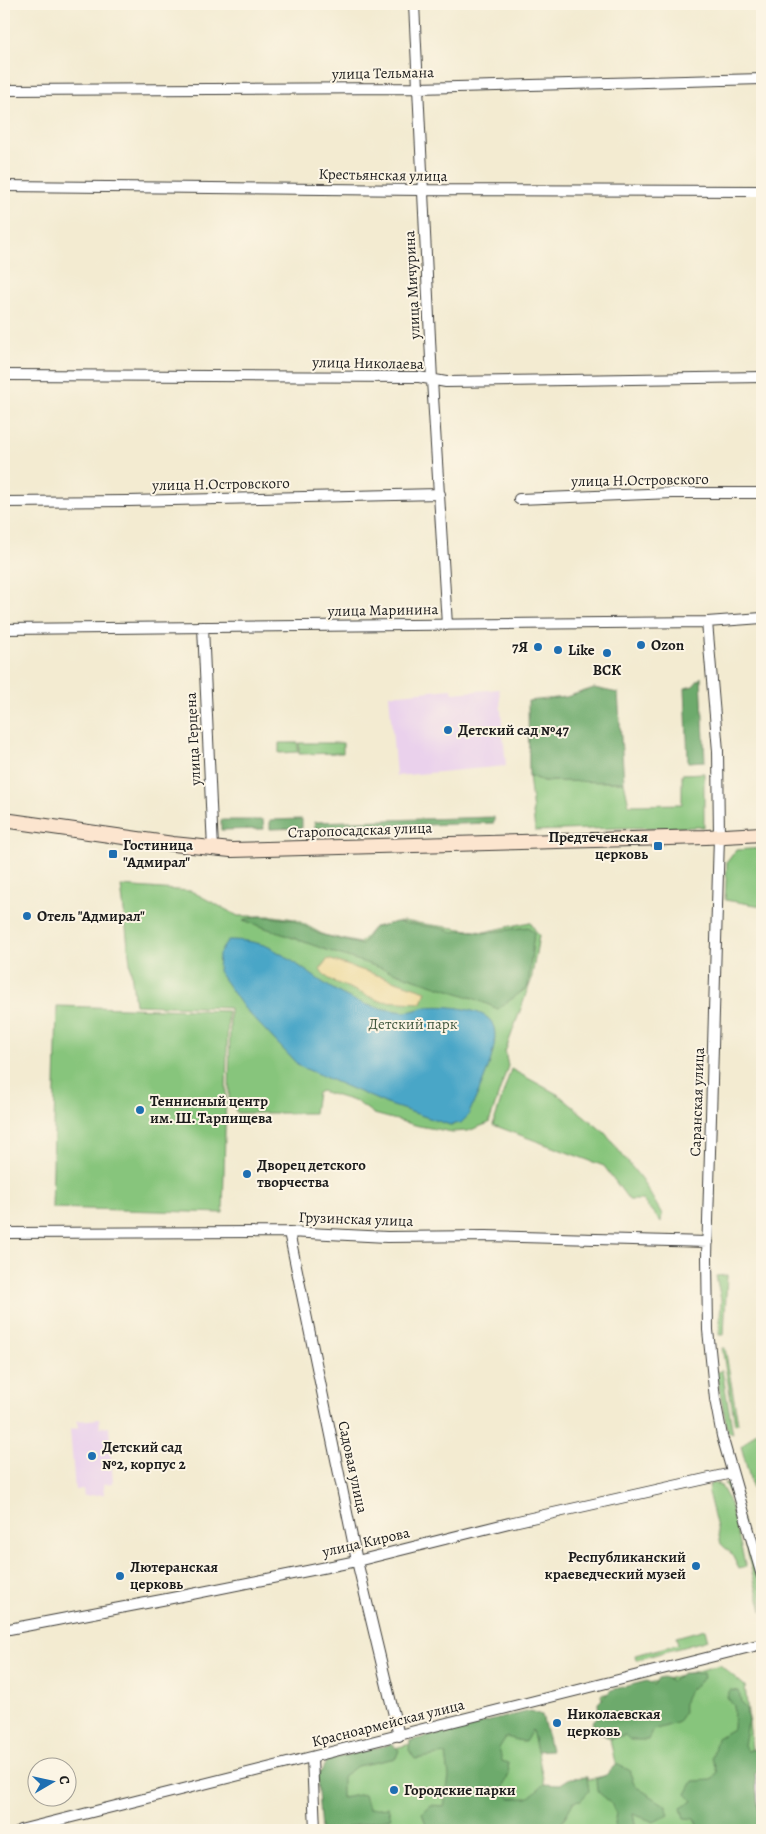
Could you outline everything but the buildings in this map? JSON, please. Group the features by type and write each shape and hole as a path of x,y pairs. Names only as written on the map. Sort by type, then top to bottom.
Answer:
{"main road":[{"name":"Старопосадская улица","path":"4,820 231,850 762,834"}],"street":[{"name":"улица Мичурина","path":"414,4 432,380 447,624"},
{"name":"улица Тельмана","path":"4,90 418,88 762,79"},
{"name":"Крестьянская улица","path":"4,186 762,191"},
{"name":"улица Николаева","path":"4,375 409,377 446,382 762,377"},
{"name":"улица Н.Островского","path":"519,499 673,493 762,493"},
{"name":"улица Н.Островского","path":"4,502 440,494"},
{"name":"улица Маринина","path":"4,630 707,622 762,618"},
{"name":"Саранская улица","path":"707,622 718,752 719,836 708,1242 708,1330 715,1399 732,1473 762,1576"},
{"name":"улица Герцена","path":"203,627 213,849"},
{"name":"Грузинская улица","path":"4,1233 289,1232 387,1237 484,1236 708,1242"},
{"name":"Садовая улица","path":"289,1232 357,1561 399,1736"},
{"name":"улица Кирова","path":"4,1630 167,1600 357,1561 732,1473"},
{"name":"Красноармейская улица","path":"20,1830 762,1644"},
{"path":"312,1758 315,1830"}],"shaded area":[{"name":"Детский сад №47","path":"452,689 453,693 499,689 506,766 396,776 389,695"},
{"name":"Детский сад №2, корпус 2","path":"99,1419 100,1427 109,1426 113,1483 103,1484 104,1494 84,1496 83,1489 75,1490 70,1429 78,1428 77,1421"},
{"path":"762,1774 762,1830 761,1830 756,1775"}],"green space":[{"path":"701,677 705,761 688,762 685,688 693,686"},
{"path":"594,688 618,693 624,782 543,781 529,775 528,701 566,697"},
{"path":"279,743 298,743 298,752 279,753"},
{"path":"299,743 343,743 343,753 299,754"},
{"path":"704,773 704,827 535,831 529,775 543,781 624,782 629,805 682,804 682,774"},
{"path":"494,817 494,823 315,828 314,822"},
{"path":"302,819 302,828 270,829 270,820"},
{"path":"221,820 263,820 264,829 221,830"},
{"path":"762,848 762,906 725,900 727,862 736,850"},
{"name":"Детский парк","path":"121,886 191,891 238,916 274,916 295,919 324,935 360,943 374,927 403,921 484,932 530,922 539,936 531,981 505,1052 508,1066 489,1123 468,1131 452,1132 419,1126 374,1114 357,1102 321,1091 317,1093 314,1113 237,1113 233,1104 229,1102 230,1008 135,1005"},
{"path":"260,916 293,920 319,934 362,945 373,928 396,922 440,928 454,932 464,930 484,933 528,927 534,932 528,987 498,1009 473,998 335,953 243,920"},
{"name":"Теннисный центр им. Ш. Тарпищева","path":"57,1006 228,1011 223,1213 52,1208"},
{"path":"511,1069 559,1095 605,1133 642,1180 662,1214 661,1222 642,1200 629,1200 604,1166 493,1125"},
{"path":"727,1275 724,1335 719,1335 721,1300 716,1276"},
{"path":"722,1348 725,1348 738,1423 735,1424"},
{"path":"722,1370 733,1434 728,1432 716,1373"},
{"path":"762,1426 762,1491 761,1488 753,1490 741,1446"},
{"path":"724,1483 731,1484 762,1592 762,1611 734,1501"},
{"path":"710,1484 720,1484 729,1500 746,1567 739,1569 731,1553 721,1544 708,1492"},
{"path":"705,1629 708,1640 636,1660 635,1655 678,1644 676,1637"},
{"path":"720,1665 745,1686 761,1830 322,1830 318,1773 333,1764 530,1713 545,1789 617,1773 601,1695"},
{"path":"683,1673 703,1673 704,1678 688,1692 684,1701 684,1713 677,1723 653,1730 648,1740 630,1740 625,1735 611,1739 596,1731 592,1722 599,1715 598,1703 611,1690 647,1681 654,1685 658,1678 664,1677 672,1681"},
{"path":"730,1690 739,1691 741,1704 746,1708 748,1722 744,1745 747,1751 762,1747 762,1772 755,1773 760,1830 700,1830 695,1819 684,1818 681,1808 692,1801 686,1794 693,1781 712,1780 717,1772 712,1758 717,1738 733,1729 734,1706 727,1697"},
{"path":"530,1711 542,1715 551,1750 537,1751 532,1730 525,1742 506,1737 499,1748 502,1761 508,1763 509,1774 504,1786 510,1798 528,1798 544,1784 559,1785 570,1778 587,1777 589,1791 581,1800 574,1801 561,1824 565,1830 432,1830 426,1826 422,1813 431,1805 444,1806 449,1777 446,1754 415,1759 409,1750 410,1741"},
{"path":"392,1744 399,1750 396,1758 357,1766 342,1777 342,1798 364,1794 368,1809 388,1807 391,1818 347,1827 347,1830 321,1830 317,1779 327,1760"},
{"path":"616,1764 629,1770 635,1786 665,1805 669,1814 654,1822 633,1814 636,1827 633,1830 614,1830 617,1813 610,1802 597,1791 596,1779 606,1775"}],"sand":[{"path":"328,959 426,991 422,1003 380,1001 330,980 320,970"}],"water":[{"path":"228,940 251,942 273,949 318,980 342,994 367,1005 405,1012 442,1006 468,1010 484,1015 494,1027 493,1052 468,1116 461,1123 450,1125 387,1104 299,1066 244,1008 218,971 219,954"}],"place":[{"name":"Ozon","path":"641,645"},
{"name":"7Я","path":"538,647"},
{"name":"Like","path":"558,650"},
{"name":"ВСК","path":"607,653"},
{"name":"Детский сад №47","path":"448,730"},
{"name":"Предтеченская церковь","path":"658,846"},
{"name":"Гостиница \"Адмирал\"","path":"113,854"},
{"name":"Отель \"Адмирал\"","path":"27,916"},
{"name":"Теннисный центр им. Ш. Тарпищева","path":"140,1110"},
{"name":"Дворец детского творчества","path":"247,1174"},
{"name":"Детский сад №2, корпус 2","path":"92,1456"},
{"name":"Республиканский краеведческий музей","path":"696,1566"},
{"name":"Лютеранская церковь","path":"120,1576"},
{"name":"Николаевская церковь","path":"557,1723"},
{"name":"Городские парки","path":"394,1790"}]}
